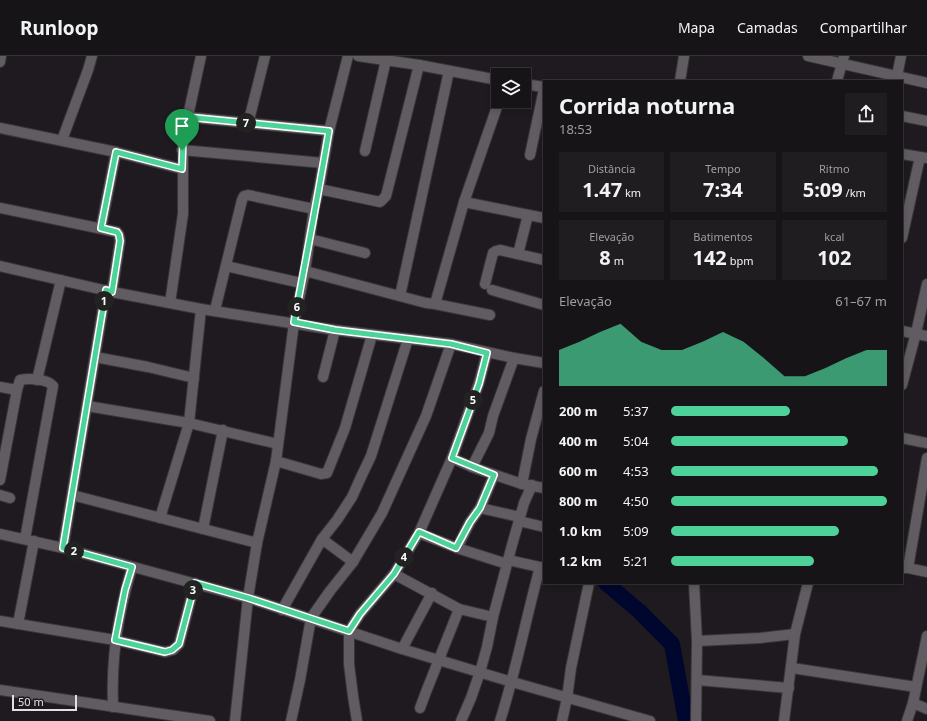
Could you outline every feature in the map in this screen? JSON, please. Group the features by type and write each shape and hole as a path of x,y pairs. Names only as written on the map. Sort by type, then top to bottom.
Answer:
{"street":[{"path":"0,62 1,56"},
{"path":"62,140 92,56"},
{"path":"170,303 183,214 183,139 201,56"},
{"path":"248,124 265,56"},
{"path":"235,721 248,598 257,543 276,461 294,322 314,210 320,189 329,131 348,56"},
{"path":"358,56 449,70 491,79"},
{"path":"680,80 684,56"},
{"path":"808,56 843,60 896,79 927,83"},
{"path":"896,79 902,56"},
{"path":"365,151 386,60"},
{"path":"837,80 843,60"},
{"path":"320,189 380,202 383,200 386,196 419,65"},
{"path":"400,296 449,70"},
{"path":"531,85 543,88"},
{"path":"530,155 543,93"},
{"path":"434,304 464,202 497,108"},
{"path":"903,116 927,121"},
{"path":"187,117 329,131"},
{"path":"0,128 116,152 182,169"},
{"path":"182,150 323,163"},
{"path":"101,228 116,152"},
{"path":"903,154 923,157 903,234"},
{"path":"215,310 244,196 248,195 314,210"},
{"path":"464,202 543,218"},
{"path":"0,208 101,228 117,232 119,235 95,357 63,548"},
{"path":"518,254 528,215"},
{"path":"310,239 365,253"},
{"path":"543,260 500,250 496,251 493,253 488,287 543,305"},
{"path":"0,266 109,291 170,303 294,322 335,330 451,344 487,353 543,363"},
{"path":"226,266 301,283"},
{"path":"304,271 400,296 490,315"},
{"path":"37,380 61,280"},
{"path":"903,381 927,284"},
{"path":"160,518 189,423 201,308"},
{"path":"323,377 335,330"},
{"path":"903,331 927,336"},
{"path":"276,461 321,474 327,473 345,428 372,335"},
{"path":"282,610 322,539 352,497 371,456 408,339"},
{"path":"291,721 311,618 353,562 382,513 426,416 451,344"},
{"path":"357,721 352,696 349,631 360,614 394,574 419,532 452,458 479,384 487,353"},
{"path":"95,357 148,367 194,378"},
{"path":"472,467 489,433 493,416 514,358"},
{"path":"0,480 20,380 37,380 51,383 53,386 29,540 18,624"},
{"path":"0,387 17,390"},
{"path":"461,721 471,698 488,647 493,617 524,504 531,439 543,395"},
{"path":"87,406 189,423 278,444"},
{"path":"203,529 223,430"},
{"path":"903,438 927,443"},
{"path":"452,458 494,475 543,488"},
{"path":"927,458 905,568 927,572"},
{"path":"456,548 470,522 480,508 494,475"},
{"path":"72,496 257,543"},
{"path":"480,508 543,527"},
{"path":"419,532 456,548 508,562 542,567 522,637 512,682 500,721"},
{"path":"0,534 63,548 248,598 402,649 650,721"},
{"path":"322,539 353,562"},
{"path":"113,707 112,679 115,640 125,590 132,567"},
{"path":"394,574 417,587 432,593 459,609 493,617"},
{"path":"0,621 115,640 165,652 172,650 179,644 195,583"},
{"path":"562,721 571,668 589,584"},
{"path":"694,584 697,641 696,721"},
{"path":"784,721 796,634 808,584"},
{"path":"402,649 432,593"},
{"path":"420,708 459,609"},
{"path":"697,641 796,634"},
{"path":"907,721 916,687 923,670 927,636"},
{"path":"792,668 916,687"},
{"path":"697,680 789,688"},
{"path":"0,690 203,720"},
{"path":"913,702 927,709"}],"waterway":[{"path":"607,584 639,611 672,644 686,721"}],"route":[{"path":"187,117 329,131 320,189 314,210 294,322 335,330 451,344 487,353 479,384 452,458 494,475 480,508 470,522 456,548 419,532 394,574 360,614 349,631 248,598 195,583 179,644 172,650 165,652 115,640 125,590 132,567 63,548 106,290 112,292 120,241 117,232 101,228 116,152 182,169 182,150 187,117"}]}
